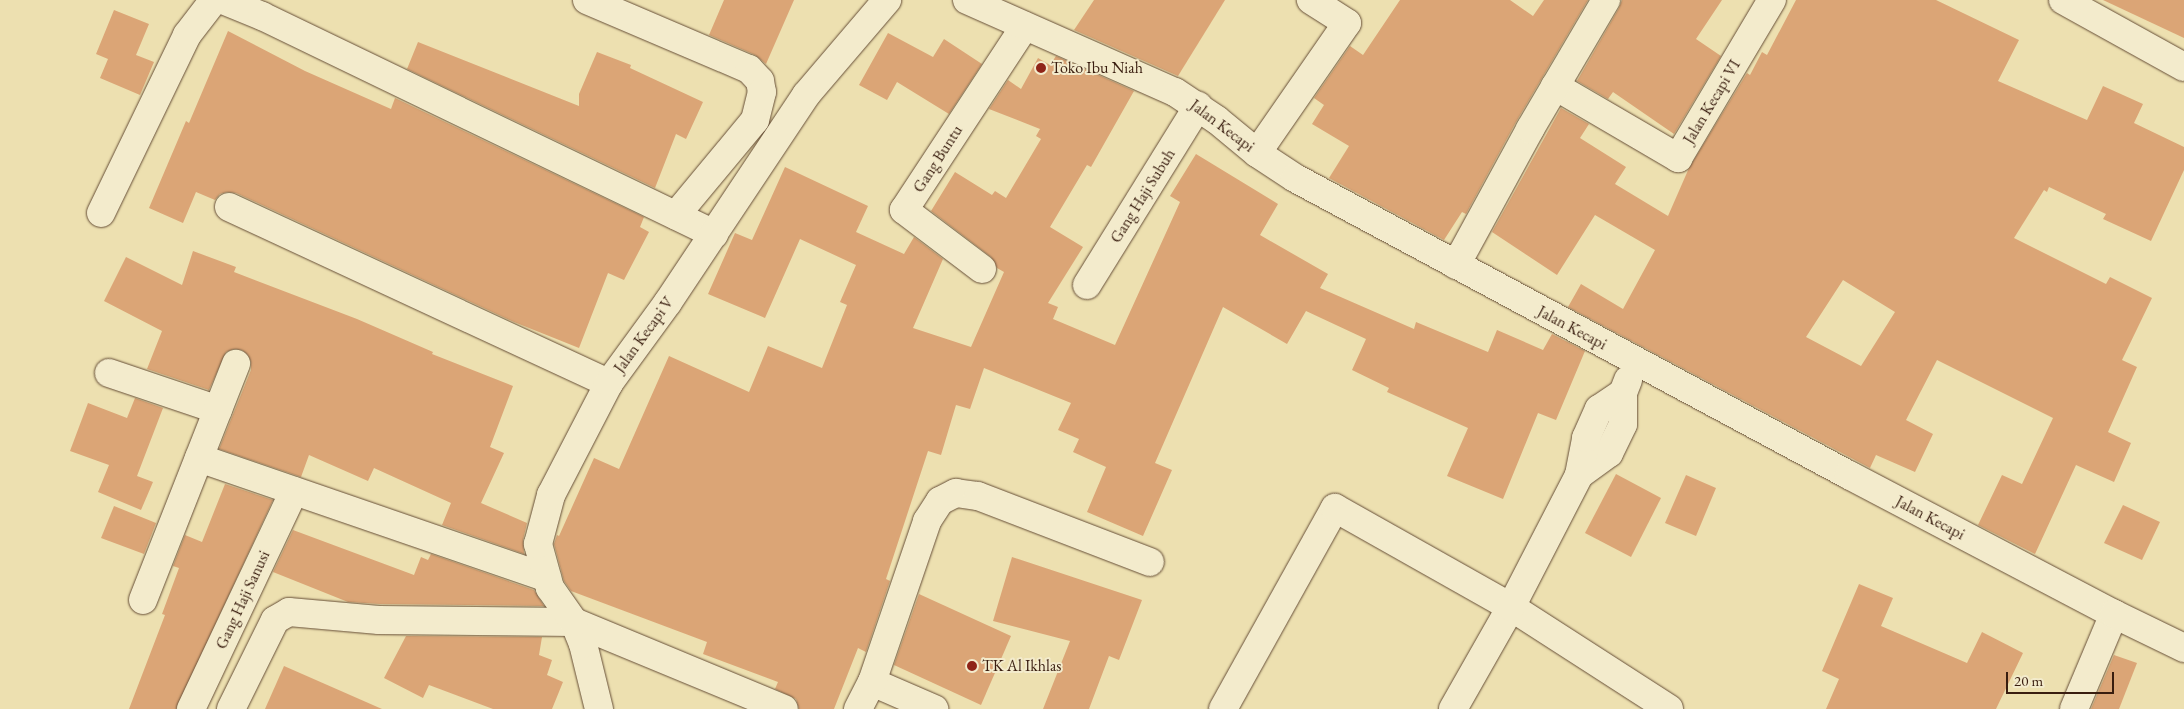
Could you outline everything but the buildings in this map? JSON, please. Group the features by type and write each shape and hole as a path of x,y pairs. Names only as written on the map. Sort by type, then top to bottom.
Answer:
{"street":[{"path":"101,213 187,35 214,0"},
{"path":"223,0 262,16 714,234"},
{"path":"587,0 749,69 760,81 762,92 755,120 676,215"},
{"name":"Jalan Kecapi V","path":"599,709 583,644 574,622 550,588 538,544 551,495 609,383 714,234 806,95 886,0"},
{"name":"Jalan Kecapi","path":"967,0 1159,84 1198,106 1257,153 1295,178 1635,362 2114,614 2184,648"},
{"path":"1257,153 1347,23 1310,0"},
{"path":"1456,265 1554,86 1606,0"},
{"name":"Jalan Kecapi VI","path":"1554,86 1678,158 1772,0"},
{"path":"2063,0 2184,68"},
{"name":"Gang Buntu","path":"982,269 904,210 1025,26"},
{"name":"Gang Haji Subuh","path":"1088,285 1198,106"},
{"path":"229,207 609,383"},
{"path":"1453,709 1511,607 1579,475 1586,438 1599,409 1623,393 1635,362"},
{"path":"143,600 236,364"},
{"path":"109,373 218,410"},
{"path":"199,458 547,578"},
{"name":"Gang Haji Sanusi","path":"191,709 294,491"},
{"path":"858,709 872,682 926,521 940,502 956,493 978,496 1150,562"},
{"path":"1223,709 1335,508 1511,607 1669,709"},
{"path":"232,709 275,620 289,612 379,620 574,622 784,709"},
{"path":"2074,709 2114,614"},
{"path":"872,682 934,709"}],"place":[{"name":"Toko Ibu Niah","path":"1041,68"},
{"name":"TK Al Ikhlas","path":"972,666"}]}
